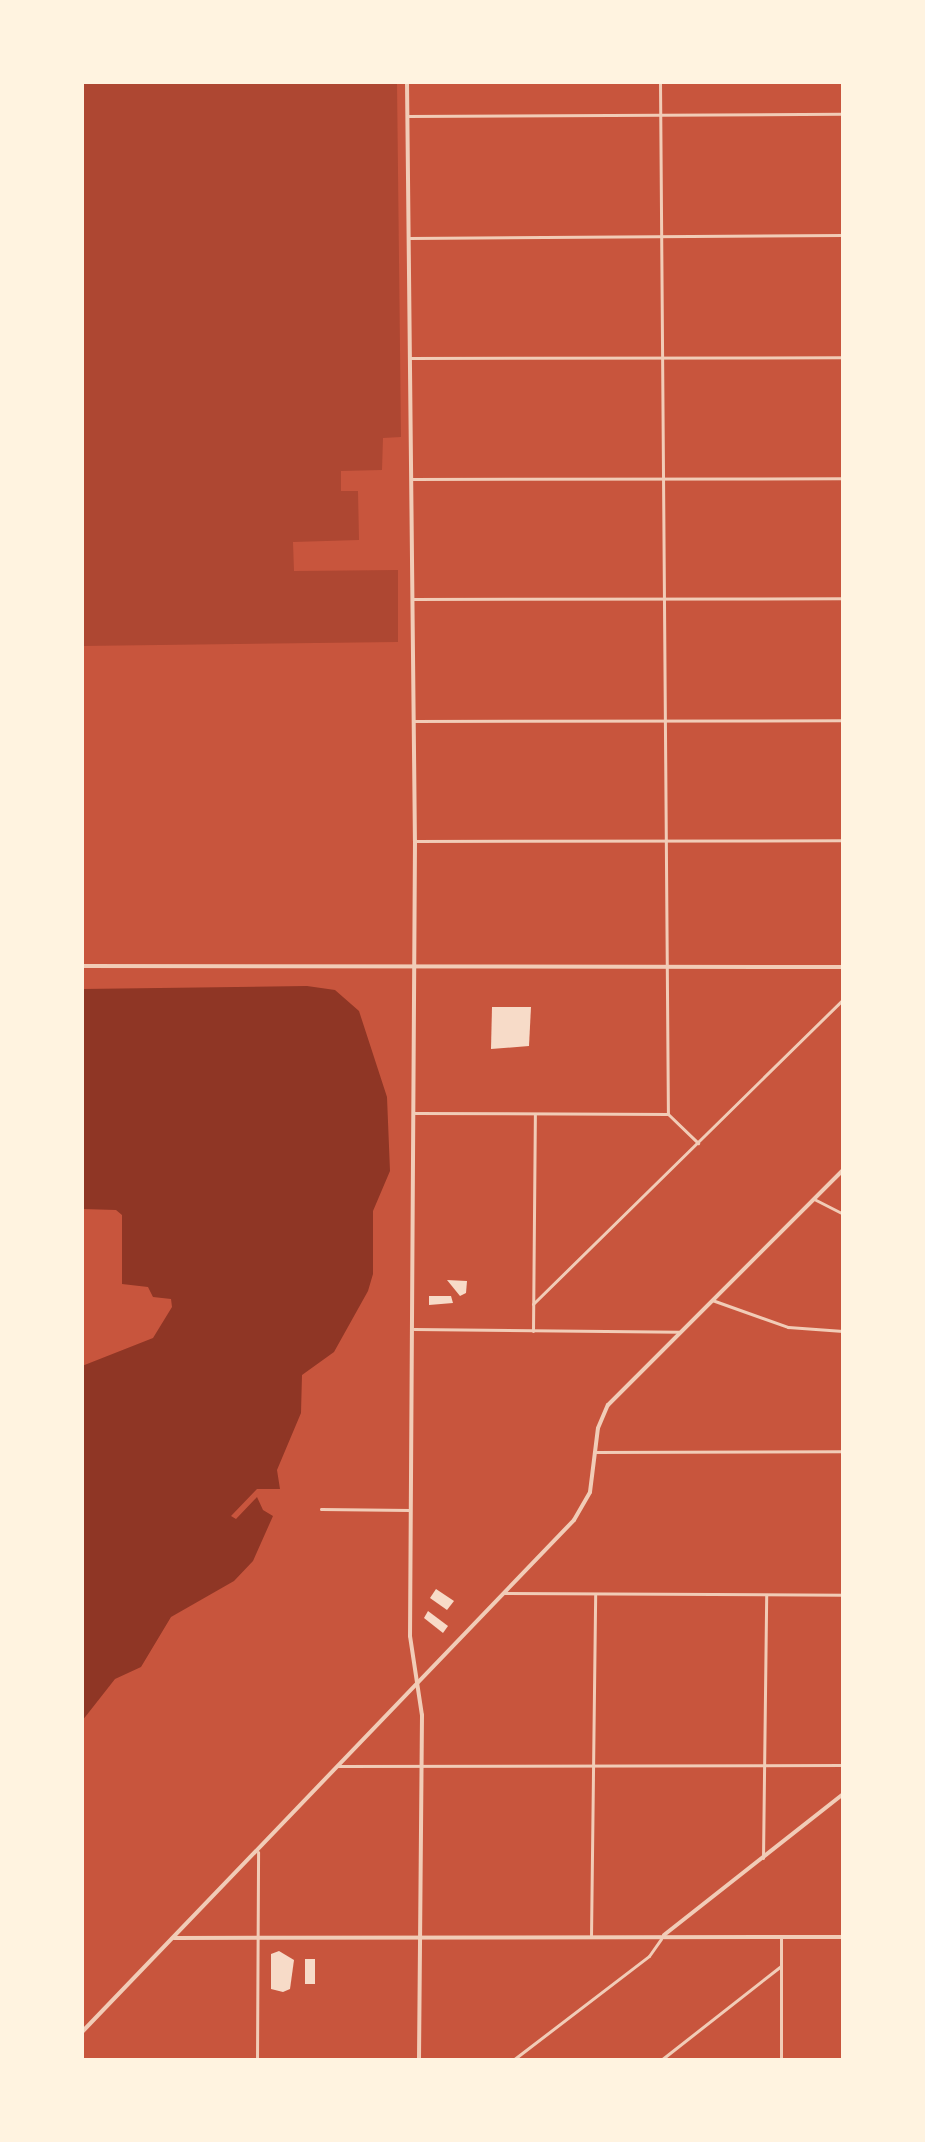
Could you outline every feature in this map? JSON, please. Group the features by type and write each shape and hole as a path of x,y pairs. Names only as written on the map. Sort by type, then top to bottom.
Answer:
{"street":[{"path":"407,82 415,841 410,1636 418,1683 422,1766 419,2060"},
{"path":"660,82 670,967 668,1114"},
{"path":"407,116 843,114"},
{"path":"409,238 843,235"},
{"path":"410,358 843,357"},
{"path":"412,479 843,478"},
{"path":"413,599 843,598"},
{"path":"414,721 843,720"},
{"path":"415,841 843,840"},
{"path":"82,966 843,967"},
{"path":"533,1304 843,999"},
{"path":"415,1113 668,1114 698,1143"},
{"path":"533,1331 535,1114"},
{"path":"82,2032 581,1511 590,1492 603,1412 843,1170"},
{"path":"814,1199 843,1214"},
{"path":"712,1300 788,1327 843,1331"},
{"path":"414,1329 679,1332"},
{"path":"595,1452 843,1451"},
{"path":"321,1509 412,1510"},
{"path":"503,1593 843,1595"},
{"path":"591,1937 595,1595"},
{"path":"763,1858 766,1595"},
{"path":"338,1766 843,1765"},
{"path":"513,2060 649,1956 662,1937 843,1794"},
{"path":"257,2060 258,1850"},
{"path":"781,1937 781,2060"},
{"path":"174,1938 843,1937"},
{"path":"661,2060 781,1966"}],"shaded area":[{"path":"82,82 397,82 401,437 383,438 382,470 341,471 341,491 358,491 359,540 293,542 294,571 398,570 398,642 82,646"},
{"path":"307,986 335,990 359,1011 387,1097 390,1171 373,1211 373,1274 368,1291 334,1352 302,1375 301,1413 277,1470 280,1489 257,1489 231,1516 236,1519 257,1497 263,1510 273,1516 253,1561 234,1581 171,1617 141,1667 115,1679 82,1721 82,1366 153,1338 172,1307 171,1299 153,1297 148,1287 122,1284 122,1215 116,1210 82,1209 82,989"}],"building":[{"path":"492,1007 531,1007 529,1046 491,1049"},
{"path":"447,1280 467,1281 466,1293 460,1296"},
{"path":"429,1296 451,1296 453,1303 429,1305"},
{"path":"436,1589 454,1601 447,1610 430,1598"},
{"path":"428,1611 448,1626 443,1633 424,1618"},
{"path":"279,1951 294,1960 290,1989 283,1992 271,1989 271,1954"},
{"path":"305,1959 315,1959 315,1984 305,1984"}]}
